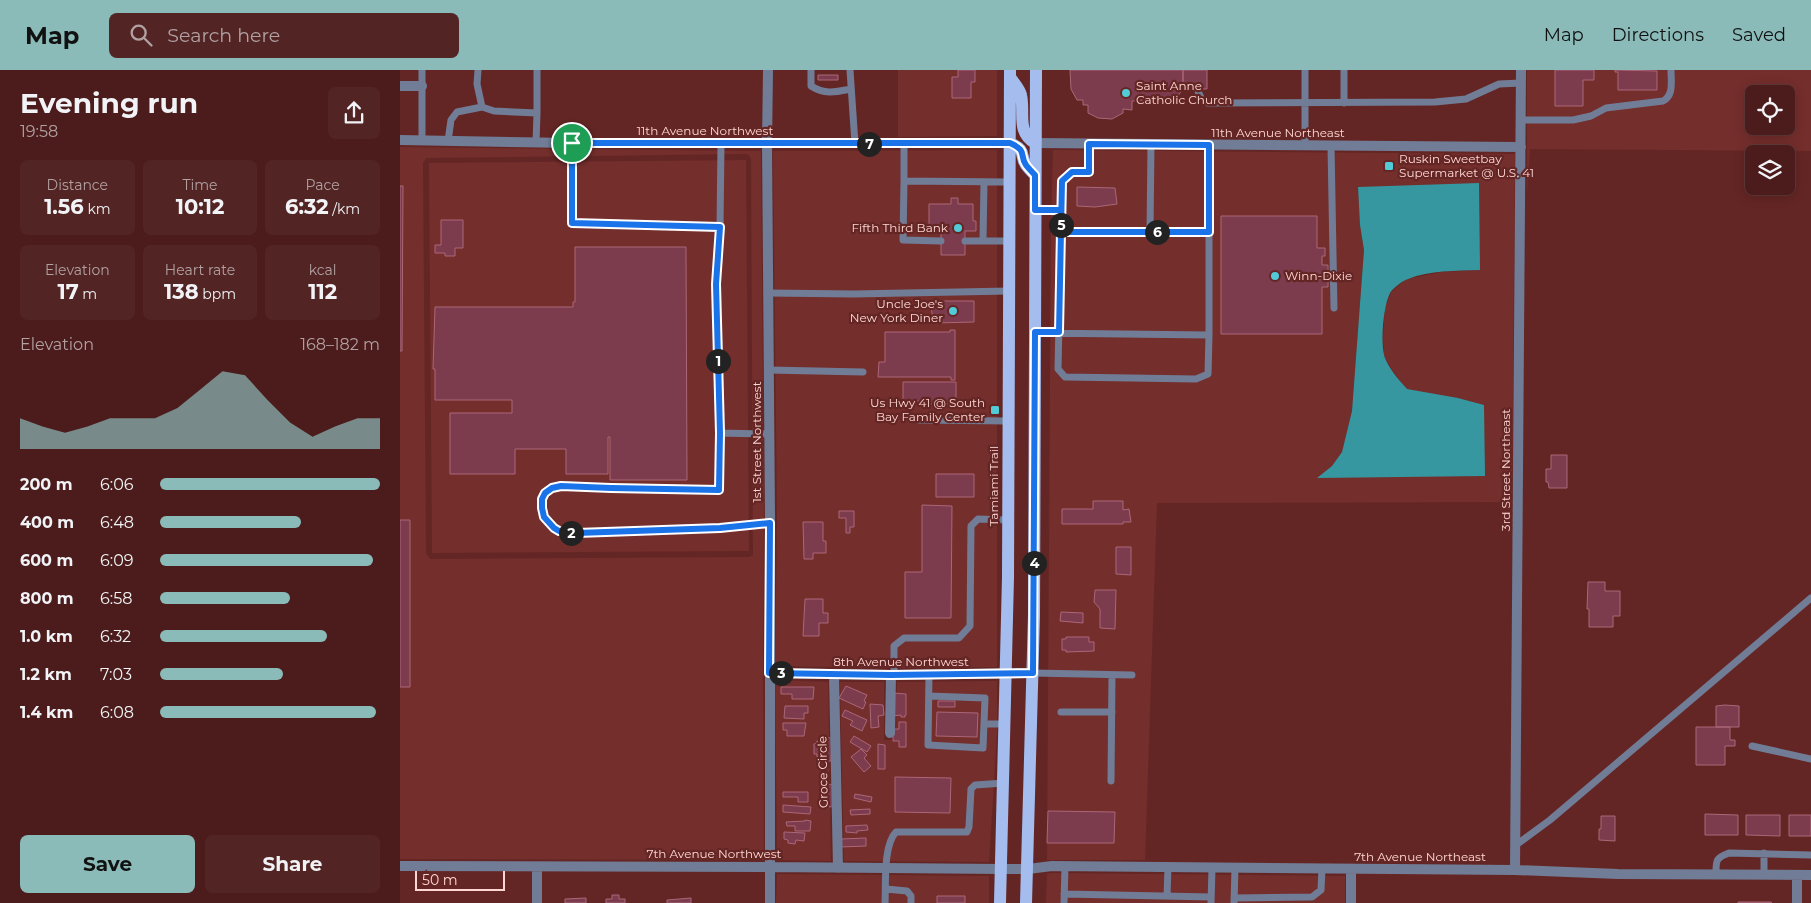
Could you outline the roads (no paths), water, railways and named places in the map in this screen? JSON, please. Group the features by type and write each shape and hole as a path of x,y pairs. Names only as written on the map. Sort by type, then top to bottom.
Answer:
{"main road":[{"path":"1026,903 1033,673 1036,70"},
{"path":"1010,74 1021,94 1022,126 1027,136 1036,143"},
{"name":"Tamiami Trail","path":"1000,903 1007,674 1010,74"},
{"path":"1010,143 1021,150 1025,164 1035,175"}],"street":[{"name":"1st Street Northwest","path":"768,70 770,903"},
{"name":"3rd Street Northeast","path":"1515,870 1521,70"},
{"path":"400,86 422,86"},
{"name":"11th Avenue Northwest","path":"400,140 721,144 1010,143"},
{"name":"11th Avenue Northeast","path":"1036,143 1521,147"},
{"name":"8th Avenue Northwest","path":"769,673 893,675 1033,673"},
{"name":"Groce Circle","path":"834,675 838,868"},
{"path":"890,733 893,675"},
{"name":"7th Avenue Northwest","path":"400,866 1028,869"},
{"name":"7th Avenue Northeast","path":"1028,869 1065,866 1811,875"},
{"path":"537,867 537,903"},
{"path":"1351,869 1351,903"},
{"path":"1797,875 1797,903"}],"lane":[{"path":"422,70 422,140"},
{"path":"478,70 477,84 482,107"},
{"path":"536,143 537,70"},
{"path":"811,70 812,86 819,92 851,89"},
{"path":"850,70 855,144"},
{"path":"1305,70 1305,146"},
{"path":"1344,70 1344,103"},
{"path":"1521,120 1573,120 1591,116 1606,108 1663,102 1669,98 1671,93 1671,70"},
{"path":"1196,89 1199,96 1208,104 1435,102 1466,99 1499,84 1521,83"},
{"path":"448,141 451,120 457,112 482,107 494,111 537,112"},
{"path":"572,143 572,223 720,227"},
{"path":"721,144 720,227 716,284 720,433 719,490 561,486 552,488 545,493 542,499 544,517 559,531 577,533 720,528 770,523"},
{"path":"904,144 904,240 941,241"},
{"path":"1089,144 1089,172 1072,172 1062,181 1058,369 1065,377 1196,379 1208,374 1209,145"},
{"path":"1150,232 1151,144"},
{"path":"1331,146 1334,308"},
{"path":"904,181 1010,182"},
{"path":"983,240 984,182"},
{"path":"1035,210 1061,210"},
{"path":"1061,232 1209,232"},
{"path":"965,241 1009,241"},
{"path":"768,293 854,294 1009,291"},
{"path":"1035,332 1208,335"},
{"path":"769,370 864,372"},
{"path":"919,420 1008,421"},
{"path":"720,433 770,434"},
{"path":"893,675 894,646 904,638 959,638 970,626 971,526 978,519 1008,520"},
{"path":"1516,845 1550,820 1811,598"},
{"path":"1033,673 1132,675"},
{"path":"929,674 928,745 983,748 985,698 929,696"},
{"path":"1111,781 1112,675"},
{"path":"1061,712 1112,712"},
{"path":"984,724 1006,724"},
{"path":"1752,746 1811,759"},
{"path":"886,903 886,868 892,836 896,832 967,832 969,828 971,789 975,785 1004,783"},
{"path":"1716,875 1716,862 1720,856 1729,853 1811,855"},
{"path":"1764,853 1764,875"},
{"path":"1064,903 1065,866"},
{"path":"1167,896 1168,867"},
{"path":"1064,894 1147,899 1167,896 1211,900 1212,868"},
{"path":"1235,868 1234,900 1312,897 1321,890 1322,869"},
{"path":"886,889 907,891 911,896 910,903"}],"water":[{"path":"1479,183 1480,270 1425,274 1403,281 1398,285 1390,293 1384,316 1383,352 1395,375 1407,389 1458,398 1484,405 1485,476 1317,478 1332,466 1342,452 1352,411 1364,250 1360,225 1358,187"}],"place":[{"name":"Saint Anne Catholic Church","path":"1126,93"},
{"name":"Ruskin Sweetbay Supermarket @ U.S. 41","path":"1389,166"},
{"name":"Fifth Third Bank","path":"958,228"},
{"name":"Winn-Dixie","path":"1275,276"},
{"name":"Uncle Joe's New York Diner","path":"953,311"},
{"name":"Us Hwy 41 @ South Bay Family Center","path":"995,410"}]}
